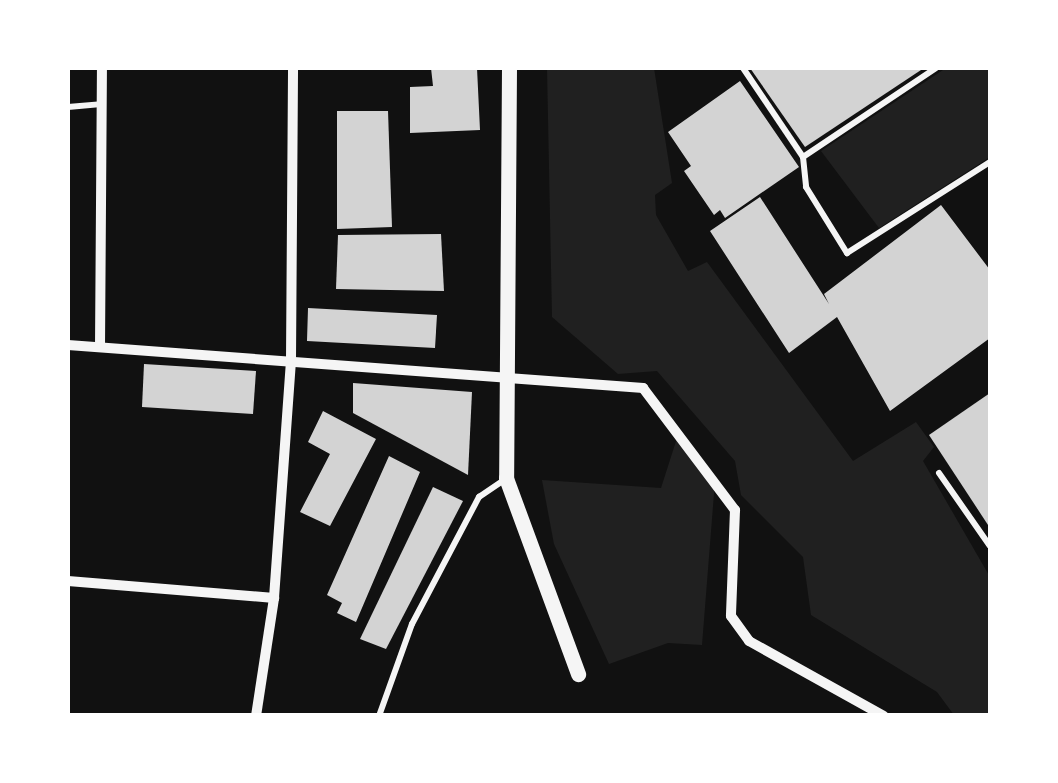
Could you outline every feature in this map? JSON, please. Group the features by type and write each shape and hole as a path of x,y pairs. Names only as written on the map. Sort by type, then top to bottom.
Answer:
{"street":[{"path":"100,347 106,103 102,68"},
{"path":"256,716 274,598 291,359 293,68"},
{"path":"509,68 510,375 506,478 578,674"},
{"path":"68,345 630,384 653,397 735,510 730,616 750,641 884,716"},
{"path":"68,581 274,598"}],"lane":[{"path":"742,68 803,157 806,187 847,253 990,162"},
{"path":"803,157 936,68"},
{"path":"68,106 106,103"},
{"path":"939,472 990,546"},
{"path":"380,716 412,624 479,497 506,478"}],"shaded area":[{"path":"547,68 654,68 672,183 655,195 656,215 688,271 707,262 853,461 916,422 934,447 923,461 990,577 990,715 954,715 937,692 811,615 803,557 741,495 735,461 657,371 618,374 552,317"},
{"path":"946,68 990,68 990,157 879,228 821,151"},
{"path":"678,435 715,481 702,645 668,643 609,664 554,544 542,480 661,488"}],"building":[{"path":"431,68 477,68 480,130 410,133 410,87 433,86"},
{"path":"750,68 924,68 805,147"},
{"path":"740,81 799,167 725,218 720,210 714,215 684,171 691,166 668,132"},
{"path":"337,111 388,111 392,227 337,229"},
{"path":"760,197 829,304 824,294 941,205 990,270 990,338 890,411 837,317 789,353 710,231"},
{"path":"441,234 444,291 336,289 338,235"},
{"path":"308,308 437,315 435,348 307,341"},
{"path":"144,364 256,371 253,414 142,407"},
{"path":"353,383 472,392 468,475 353,413"},
{"path":"990,393 990,528 929,435"},
{"path":"323,411 376,439 330,526 300,512 330,454 308,442"},
{"path":"389,456 420,472 356,622 337,613 342,603 327,595"},
{"path":"433,487 463,501 386,649 360,639"}]}
